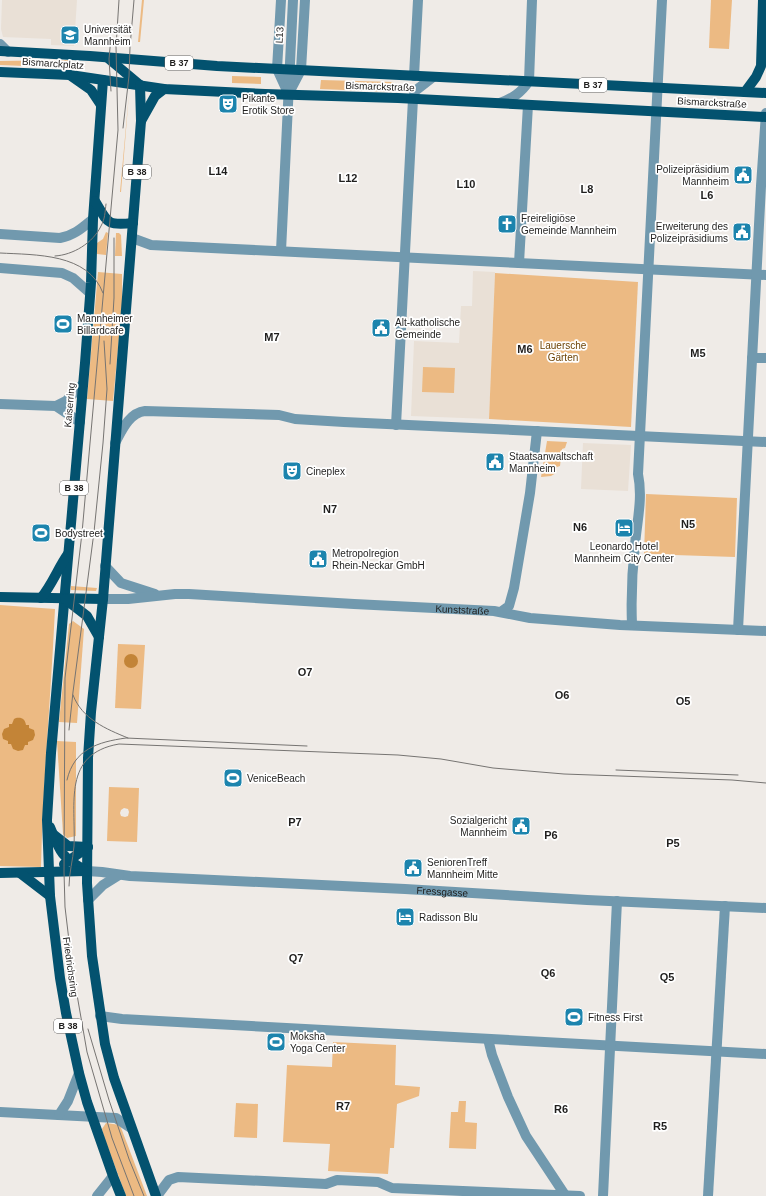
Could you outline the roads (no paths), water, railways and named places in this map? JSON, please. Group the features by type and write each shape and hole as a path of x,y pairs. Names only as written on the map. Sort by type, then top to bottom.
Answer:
{"main road":[{"path":"745,92 756,77 761,66 764,0"},
{"name":"Bismarckplatz","path":"4,51 90,56 109,59"},
{"name":"Bismarckstraße","path":"109,59 290,70 766,93"},
{"path":"109,59 140,85"},
{"path":"103,80 119,68 136,60"},
{"name":"Bismarckplatz","path":"0,72 70,75 103,80"},
{"path":"70,75 91,90 101,104"},
{"name":"Bismarckstraße","path":"103,80 164,89 766,116"},
{"name":"Kaiserring","path":"53,732 90,293 93,219 103,80"},
{"name":"B 38","path":"140,85 141,121 132,238 103,599 94,667 89,734 87,871 92,956 105,1044 114,1078 131,1128 157,1196"},
{"name":"B 38","path":"141,121 155,96 164,89"},
{"path":"95,201 105,218 110,223 115,225 133,223"},
{"path":"41,598 47,591 68,554"},
{"path":"0,597 103,599"},
{"path":"65,599 87,616 99,637"},
{"name":"Friedrichsring","path":"53,732 47,820 50,896 60,978 79,1073 91,1116 121,1196"},
{"path":"47,820 60,851 68,861 87,871"},
{"path":"53,833 68,846 88,847"},
{"path":"49,872 88,847"},
{"path":"0,873 87,871"},
{"path":"20,873 50,896"}],"street":[{"name":"L13","path":"278,69 281,0"},
{"path":"281,251 293,0"},
{"path":"288,95 301,70 305,0"},
{"path":"414,76 418,0"},
{"path":"500,103 516,96 529,82 532,0"},
{"path":"632,625 631,610 634,550 639,518 640,486 638,474 662,0"},
{"path":"0,44 4,51"},
{"path":"278,69 288,95"},
{"path":"396,425 413,99 415,91 433,77"},
{"path":"519,263 528,105"},
{"path":"738,630 752,358 761,274 766,116"},
{"path":"0,234 60,238 70,236 78,232 93,219"},
{"path":"132,238 151,244 761,274"},
{"path":"0,268 62,273 73,278 90,293"},
{"path":"752,358 766,358"},
{"path":"0,404 56,406 66,401 83,384"},
{"path":"56,406 80,422"},
{"path":"115,443 131,418 137,413 145,411 271,415 295,419 396,425 766,442"},
{"path":"502,611 509,606 512,598 521,556 537,431"},
{"name":"Kunststraße","path":"105,566 121,583 159,596"},
{"name":"Kunststraße","path":"103,599 128,599 189,594 502,611 530,618 632,625 766,631"},
{"name":"Fressgasse","path":"87,871 119,875 766,908"},
{"path":"88,900 103,885 119,875"},
{"path":"603,1196 617,901"},
{"path":"708,1196 725,906"},
{"path":"100,1016 167,1022 766,1054"},
{"path":"488,1039 492,1056 508,1097 526,1136 565,1195"},
{"path":"59,1115 68,1101 79,1073"},
{"path":"0,1112 116,1118 131,1128"},
{"path":"97,1196 113,1176"},
{"path":"157,1196 169,1180 178,1177 326,1184 338,1180 378,1182 392,1188 580,1196"}],"tram line":[{"path":"119,0 116,47 118,130 82,533 65,678 64,872 65,907 72,966 87,1052 112,1138 134,1196"},
{"path":"123,128 129,76 134,0"},
{"path":"111,37 109,59 111,91"},
{"path":"55,256 75,251 93,238 102,223 105,215 106,204"},
{"path":"110,364 114,298 114,238"},
{"path":"0,253 44,256 73,263 86,270 96,280 103,293"},
{"path":"69,730 94,532 103,443 107,389 104,341"},
{"path":"73,695 82,711 89,717 103,727 128,738"},
{"path":"67,780 70,769 81,754 97,745 126,738 307,746"},
{"path":"69,886 74,846 74,798 80,770 88,758 101,750 119,744 398,755 441,759 493,768 564,774 732,780 766,783"},
{"path":"616,770 738,775"},
{"path":"88,1029 109,1100 129,1159 144,1196"}],"place":[{"name":"Universität Mannheim","path":"70,35"},
{"name":"Pikante Erotik Store","path":"228,104"},
{"name":"Polizeipräsidium Mannheim","path":"743,175"},
{"name":"Freireligiöse Gemeinde Mannheim","path":"507,224"},
{"name":"Erweiterung des Polizeipräsidiums","path":"742,232"},
{"name":"Mannheimer Billardcafe","path":"63,324"},
{"name":"Alt-katholische Gemeinde","path":"381,328"},
{"name":"Staatsanwaltschaft Mannheim","path":"495,462"},
{"name":"Cineplex","path":"292,471"},
{"name":"Leonardo Hotel Mannheim City Center","path":"624,528"},
{"name":"Bodystreet","path":"41,533"},
{"name":"Metropolregion Rhein-Neckar GmbH","path":"318,559"},
{"name":"VeniceBeach","path":"233,778"},
{"name":"Sozialgericht Mannheim","path":"521,826"},
{"name":"SeniorenTreff Mannheim Mitte","path":"413,868"},
{"name":"Radisson Blu","path":"405,917"},
{"name":"Fitness First","path":"574,1017"},
{"name":"Moksha Yoga Center","path":"276,1042"}],"district":[{"name":"L14","path":"218,171"},
{"name":"L12","path":"348,178"},
{"name":"L10","path":"466,184"},
{"name":"L8","path":"587,189"},
{"name":"L6","path":"707,195"},
{"name":"M7","path":"272,337"},
{"name":"M6","path":"525,349"},
{"name":"M5","path":"698,353"},
{"name":"N7","path":"330,509"},
{"name":"N5","path":"688,524"},
{"name":"N6","path":"580,527"},
{"name":"O7","path":"305,672"},
{"name":"O6","path":"562,695"},
{"name":"O5","path":"683,701"},
{"name":"P7","path":"295,822"},
{"name":"P6","path":"551,835"},
{"name":"P5","path":"673,843"},
{"name":"Q7","path":"296,958"},
{"name":"Q6","path":"548,973"},
{"name":"Q5","path":"667,977"},
{"name":"R7","path":"343,1106"},
{"name":"R6","path":"561,1109"},
{"name":"R5","path":"660,1126"}],"park label":[{"name":"Lauersche Gärten","path":"563,350"}]}
